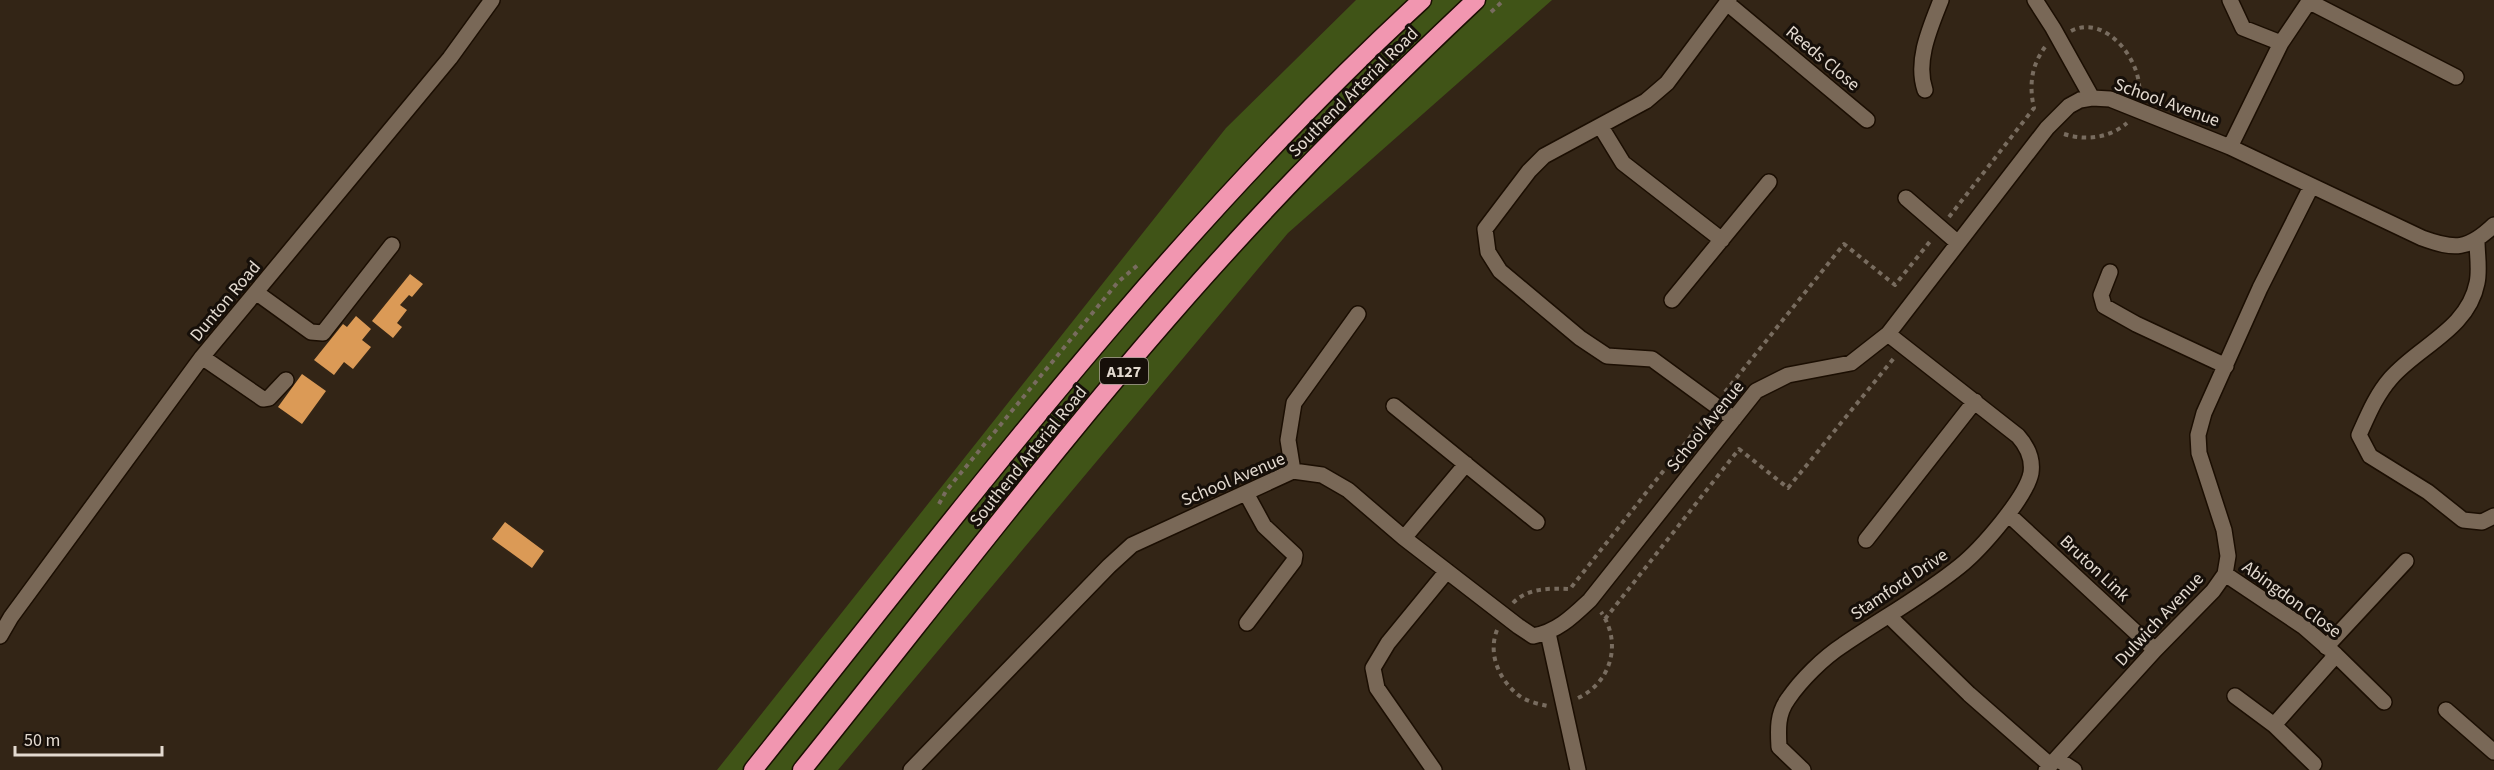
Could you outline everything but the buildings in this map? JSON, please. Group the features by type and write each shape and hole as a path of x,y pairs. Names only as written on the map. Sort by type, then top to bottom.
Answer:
{"highway":[{"name":"Southend Arterial Road","path":"753,770 1058,389 1197,227 1332,86 1422,0"},
{"name":"Southend Arterial Road","path":"802,770 1099,400 1222,256 1361,111 1476,0"}],"street":[{"name":"Dunton Road","path":"0,636 38,580 202,357 450,58 492,0"},
{"path":"1925,90 1921,78 1922,59 1941,0"},
{"path":"2035,0 2092,98"},
{"path":"2230,0 2243,28 2281,43"},
{"path":"1728,1 1667,83 1646,101 1544,156 1529,171 1485,229 1488,252 1500,272 1580,338 1607,356 1652,359 1734,419"},
{"name":"Reeds Close","path":"1728,1 1867,120"},
{"path":"2230,147 2281,43 2310,1 2456,76"},
{"name":"School Avenue","path":"911,770 1108,566 1132,545 1293,471 1322,475 1348,490 1404,538 1502,614 1533,636 1548,633 1590,600 1755,391 1788,375 1851,363 1888,334 2051,124 2068,106 2080,100 2110,99 2136,109 2230,147 2311,187 2422,238 2447,247 2477,241"},
{"path":"1601,127 1623,163 1722,240"},
{"path":"1672,300 1769,182"},
{"name":"Dulwich Avenue","path":"2051,765 2155,650 2213,591 2225,574 2228,556 2224,530 2199,453 2198,435 2204,413 2260,288 2311,187"},
{"path":"1906,198 1959,243"},
{"path":"2494,225 2477,241 2477,284 2462,318 2407,362 2390,379 2373,404 2359,435 2370,456 2428,492 2463,520 2482,522 2494,516"},
{"path":"257,293 311,332 322,333 392,245"},
{"path":"2110,272 2101,295 2104,306 2136,324 2226,366"},
{"path":"1293,471 1288,440 1294,403 1358,314"},
{"name":"Stamford Drive","path":"1803,770 1779,747 1778,721 1787,700 1840,646 1889,616 1962,564 2008,513 2030,477 2027,446 1975,401 1888,334"},
{"path":"202,357 263,399 269,398 286,380"},
{"path":"1866,540 1975,401"},
{"path":"1394,406 1537,522"},
{"path":"1404,538 1466,464"},
{"path":"1246,493 1264,526 1295,555 1294,561 1247,623"},
{"name":"Bruton Link","path":"2008,513 2155,650"},
{"path":"2331,651 2406,561"},
{"path":"1434,770 1377,688 1373,668 1388,643 1447,572"},
{"name":"Abingdon Close","path":"2225,574 2304,627 2384,702"},
{"path":"1889,616 1969,694 2051,765 2074,770"},
{"path":"1548,633 1578,770"},
{"name":"Abingdon Close","path":"2274,725 2331,651"},
{"path":"2235,696 2274,725 2314,764"},
{"path":"2446,710 2494,752"}],"path":[{"path":"1487,15 1504,0"},
{"path":"1570,589 1844,244 1895,285 2034,108 2031,90 2037,57 2046,46 2077,28 2093,29 2107,34 2127,51 2137,73 2139,88 2136,109 2126,124 2098,138 2084,139 2059,132 2051,124"},
{"path":"1605,619 1739,450 1788,488 1903,346"},
{"path":"1556,588 1570,589 1590,600 1605,619 1612,633 1609,668 1587,694 1564,705 1550,707 1534,703 1518,695 1504,680 1494,661 1493,648 1502,614 1521,595 1556,588"}],"green space":[{"path":"1356,0 1552,0 1288,233 838,770 717,770 1226,128"}]}
